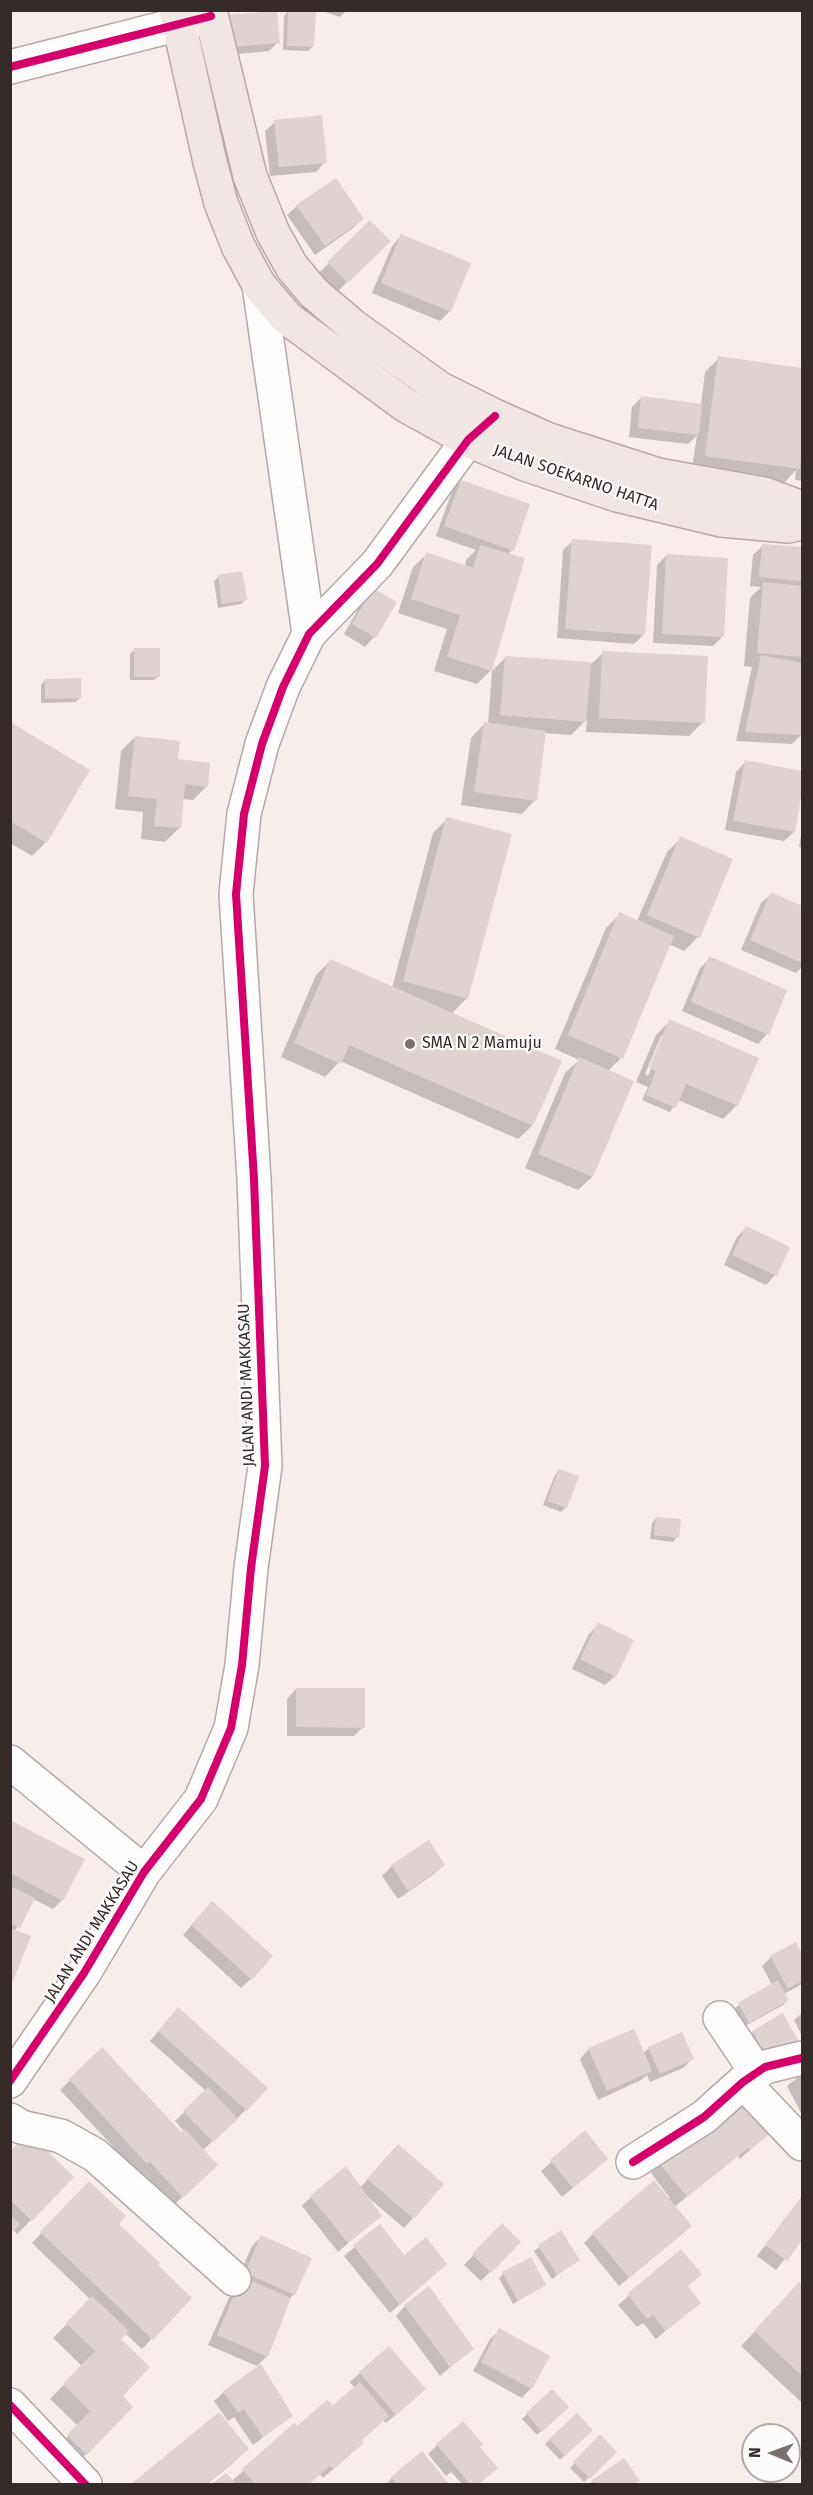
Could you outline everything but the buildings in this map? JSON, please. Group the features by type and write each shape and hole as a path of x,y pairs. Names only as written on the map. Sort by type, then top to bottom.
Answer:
{"main road":[{"name":"JALAN SOEKARNO HATTA","path":"211,13 250,176 273,233 292,267 314,293 353,326 399,361 440,388 549,440 658,475 764,494 802,508"},
{"name":"JALAN SOEKARNO HATTA","path":"178,17 221,203 238,246 259,285 287,318 405,405 468,440 525,464 616,495 668,509 759,525 788,526 802,522"}],"street":[{"path":"10,67 178,17 211,13"},
{"path":"259,285 309,634"},
{"path":"309,634 385,555 468,440 495,416"},
{"name":"JALAN ANDI MAKKASAU","path":"10,2081 84,1973 144,1872 201,1799 231,1728 242,1665 251,1568 265,1466 254,1179 236,894 244,814 262,744 283,687 309,634"},
{"path":"10,1762 144,1872"},
{"path":"720,2018 750,2077 802,2144"},
{"path":"633,2162 704,2117 765,2067 802,2058"},
{"path":"10,2120 21,2127 62,2136 95,2155 234,2279"},
{"path":"10,2406 85,2484"}],"cycle path":[{"path":"10,67 211,16"},
{"path":"10,2081 84,1973 144,1872 201,1799 231,1728 242,1665 251,1568 265,1466 254,1179 236,894 244,814 262,744 283,687 309,634 377,564 468,440 495,416"},
{"path":"633,2162 704,2117 743,2082 765,2067 802,2058"},
{"path":"10,2405 85,2484"}],"place":[{"name":"SMA N 2 Mamuju","path":"410,1044"}]}
